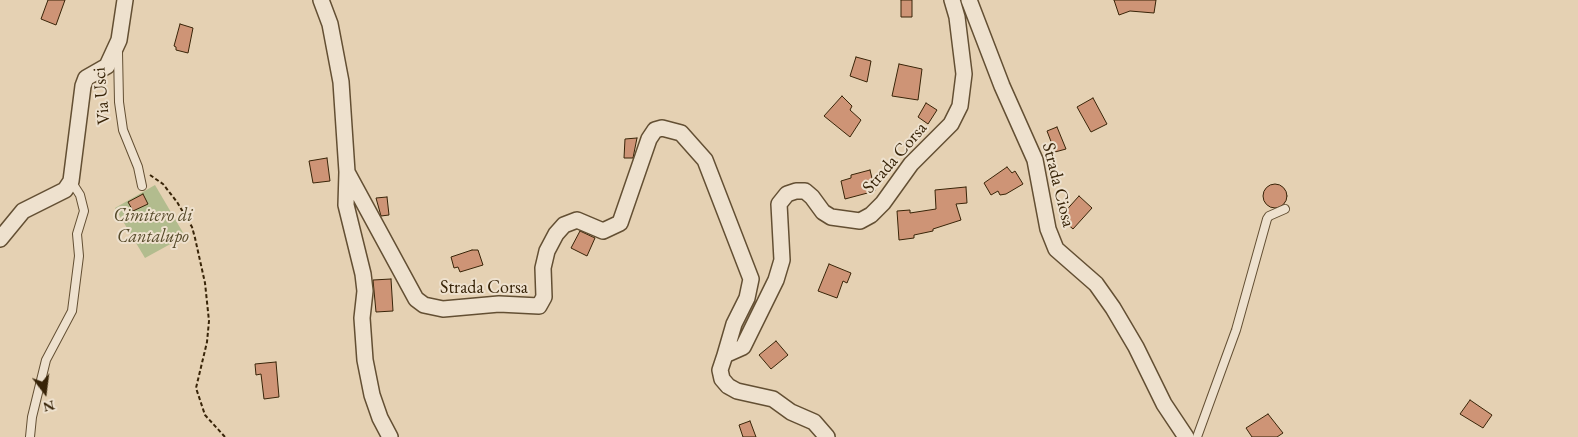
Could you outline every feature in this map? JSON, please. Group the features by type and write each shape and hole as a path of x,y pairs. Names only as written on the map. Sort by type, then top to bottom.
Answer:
{"street":[{"name":"Via Usci","path":"119,40 125,0"},
{"name":"Strada Corsa","path":"322,0 330,24 341,82 347,172 346,205 363,274 362,318 365,360 372,394 380,418 390,437"},
{"name":"Strada Corsa","path":"725,355 742,347 776,280 782,260 779,204 787,194 796,191 805,192 812,197 823,212 831,217 860,221 871,215 883,203 911,164 951,124 960,106 964,74 957,17 952,0"},
{"name":"Strada Ciosa","path":"969,0 1002,86 1035,160 1048,229 1056,249 1096,284 1113,308 1136,347 1164,404 1186,437"},
{"path":"0,240 23,211 65,190 71,181 83,86 86,78 107,66 119,40"},
{"name":"Strada Corsa","path":"347,172 416,300 424,305 442,309 499,304 539,306 544,297 543,268 547,251 556,234 564,225 577,220 603,231 620,223 643,161 645,146 655,130 662,128 681,133 705,160 751,279 747,298 734,324 720,370 722,379 728,386 737,391 773,399 791,412 814,422 827,437"}],"lane":[{"name":"Via Usci","path":"119,40 119,102 123,130 138,167 142,186"},
{"path":"30,437 32,417 46,360 72,311 79,256 77,234 84,211 80,194 71,181"},
{"path":"1197,437 1236,330 1267,219 1269,216 1285,209"}],"path":[{"path":"138,167 163,184 192,227 205,283 209,321 207,342 196,388 205,415 225,437"}],"green space":[{"name":"Cimitero di Cantalupo","path":"155,185 185,236 145,258 115,208"}],"building":[{"path":"48,0 65,0 56,25 41,19"},
{"path":"901,0 912,0 912,17 901,17"},
{"path":"1114,0 1156,0 1154,13 1130,11 1119,15"},
{"path":"180,24 193,28 188,53 176,50 174,46"},
{"path":"856,57 871,61 867,82 850,76"},
{"path":"899,64 922,69 918,100 892,96"},
{"path":"842,96 852,106 850,110 861,120 850,137 824,116"},
{"path":"1093,98 1107,124 1091,132 1077,107"},
{"path":"926,103 937,110 928,124 918,117"},
{"path":"1057,127 1066,149 1055,152 1047,131"},
{"path":"637,138 633,158 624,158 625,139"},
{"path":"327,158 330,181 313,183 309,161"},
{"path":"1007,167 1012,173 1015,171 1023,184 1006,194 1000,195 998,191 991,195 984,183"},
{"path":"870,170 875,191 845,199 841,181 851,178 851,175"},
{"path":"1275,184 1283,188 1287,196 1283,204 1275,208 1267,204 1263,196 1267,188"},
{"path":"966,187 967,203 956,204 961,220 933,229 933,231 914,235 914,238 899,240 897,211 910,210 910,213 936,209 935,190"},
{"path":"143,194 148,204 133,211 128,202"},
{"path":"1079,196 1092,208 1073,229 1065,222 1067,220 1062,215"},
{"path":"387,197 389,215 381,216 376,198"},
{"path":"580,231 595,238 587,256 571,248"},
{"path":"472,250 478,250 483,265 460,272 458,267 454,268 451,257"},
{"path":"829,264 851,273 847,283 843,281 837,298 818,291"},
{"path":"391,279 393,311 376,312 373,280"},
{"path":"776,341 788,355 771,369 759,355"},
{"path":"276,362 279,397 264,399 261,374 256,375 255,364"},
{"path":"1470,400 1492,415 1483,428 1460,414"},
{"path":"1268,414 1283,433 1277,437 1252,437 1246,428"},
{"path":"750,421 756,437 743,437 739,425"}]}
